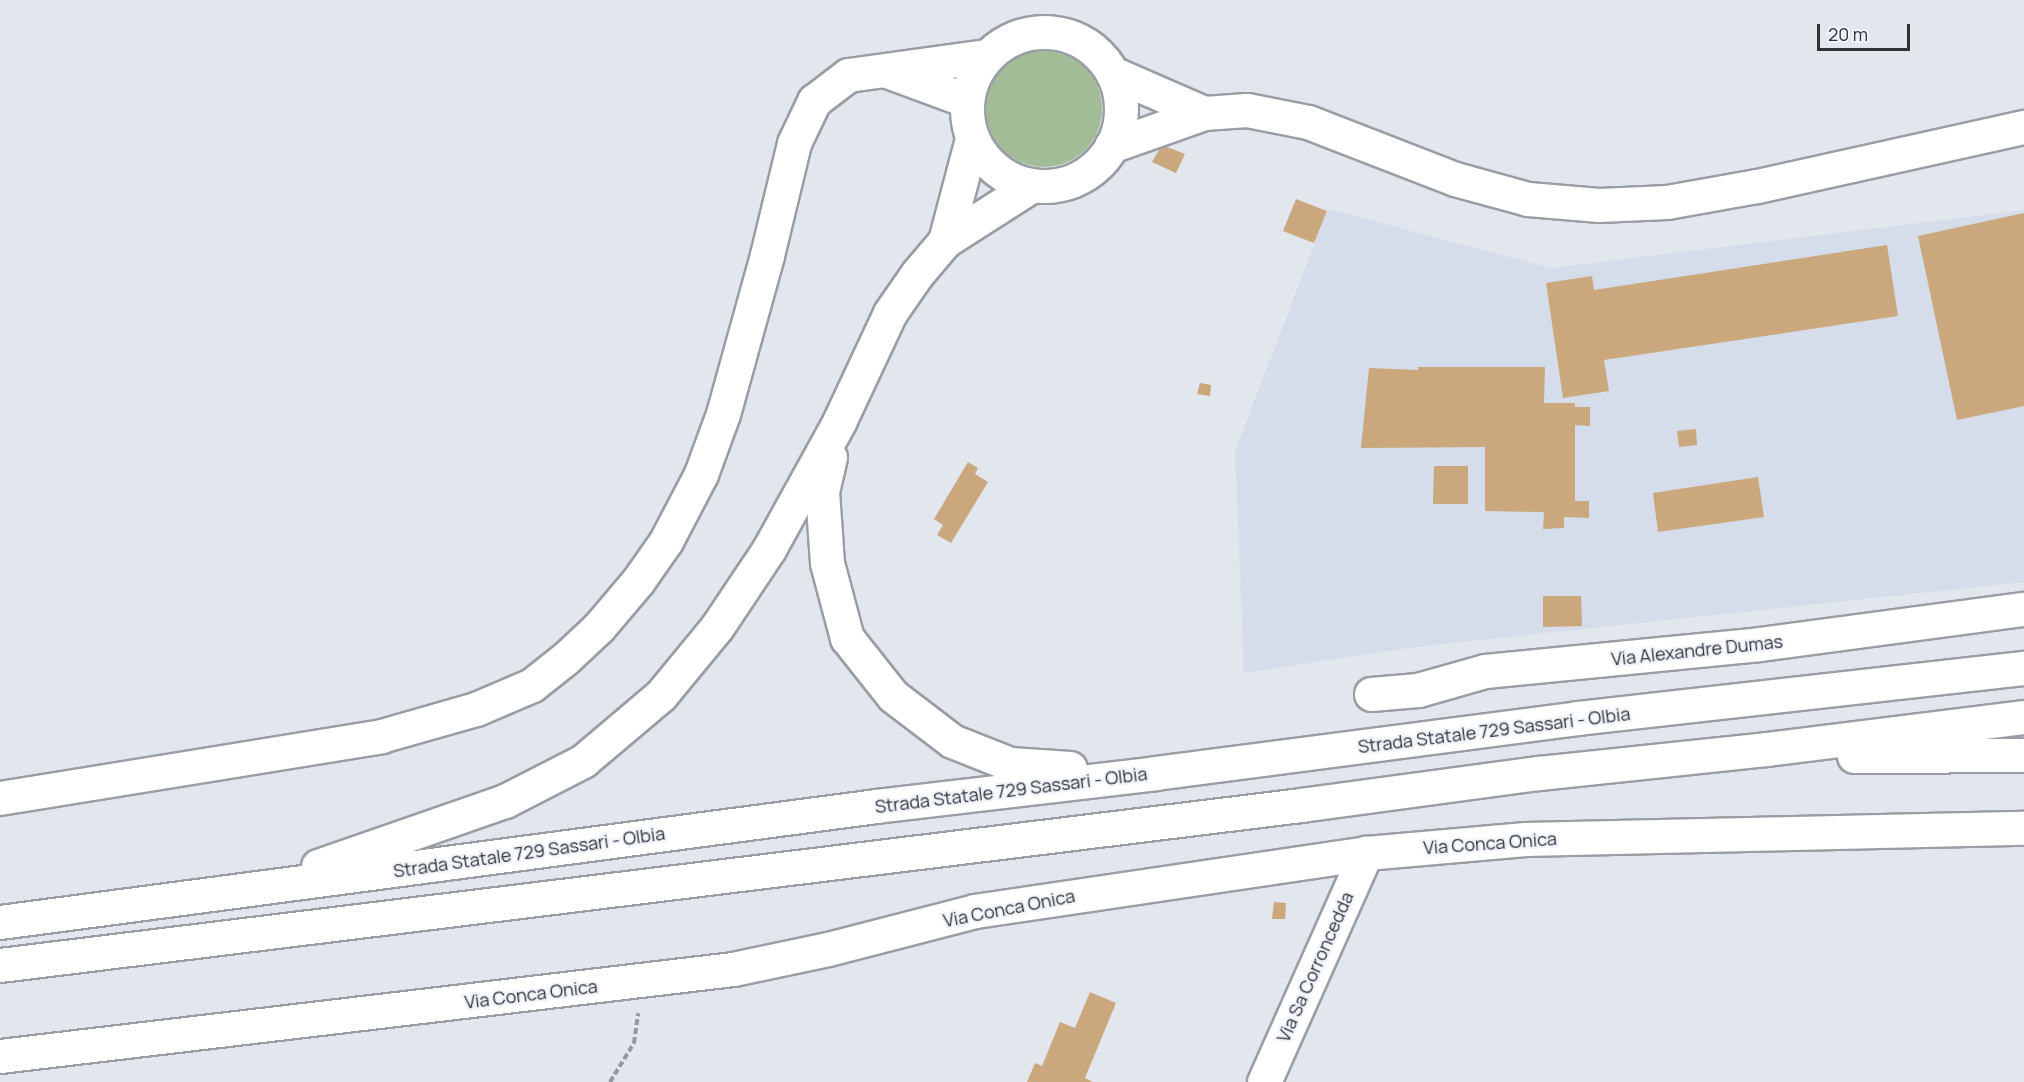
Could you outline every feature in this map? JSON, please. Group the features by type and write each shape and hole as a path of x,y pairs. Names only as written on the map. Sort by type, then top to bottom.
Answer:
{"main road":[{"path":"1051,32 1074,37 1094,50 1112,73 1119,90 1121,114 1117,135 1092,170 1073,181 1052,187 1030,186 1010,179 991,167 976,148 967,124 966,100 974,76 986,56 1005,41 1027,33 1051,32"},
{"path":"0,798 381,736 476,709 532,685 566,658 599,627 638,581 666,541 701,474 723,414 767,255 794,143 814,101 849,75 986,56"},
{"path":"880,69 966,100"},
{"path":"1112,73 1204,113"},
{"path":"1111,146 1204,113 1247,110 1308,122 1455,179 1528,199 1599,205 1667,202 1757,186 2024,127"},
{"path":"945,241 972,139"},
{"path":"251,890 505,801 583,761 661,695 717,627 769,549 839,422 890,313 917,274 945,241 1030,186"},
{"path":"839,422 822,491 827,563 847,638 894,696 952,741 1010,764 1155,773"},
{"name":"Via Alexandre Dumas","path":"1371,694 1418,690 1485,671 1772,643 2024,609"},
{"name":"Strada Statale 729 Sassari - Olbia","path":"0,922 865,807 1155,773 1577,718 2024,668"},
{"path":"0,965 1301,805 1539,773 2024,717"},
{"path":"1687,757 2024,754"},
{"name":"Via Conca Onica","path":"0,1056 733,969 818,951 975,911 1366,853 1525,839 2024,828"},
{"name":"Via Sa Corroncedda","path":"1264,1082 1366,853"}],"path":[{"path":"610,1082 634,1043 643,980"}],"shaded area":[{"path":"1328,209 1551,268 2024,210 2024,582 1415,647 1244,673 1235,451"}],"green space":[{"path":"1044,51 1066,56 1085,68 1097,87 1102,109 1097,131 1085,150 1066,162 1044,167 1022,162 1003,150 991,131 986,109 991,87 1003,68 1022,56"}],"building":[{"path":"1162,145 1185,154 1176,173 1152,162"},
{"path":"1296,199 1327,211 1314,243 1283,231"},
{"path":"2024,213 2024,406 1957,420 1918,236"},
{"path":"1887,245 1898,316 1604,360 1609,391 1563,398 1546,283 1592,276 1594,290"},
{"path":"1418,367 1545,367 1544,403 1575,403 1575,407 1590,407 1590,426 1575,425 1575,501 1589,501 1589,518 1564,517 1564,528 1543,529 1544,512 1485,511 1485,447 1361,448 1369,368 1418,370"},
{"path":"1200,383 1211,385 1210,396 1197,394"},
{"path":"1696,429 1697,445 1679,447 1677,431"},
{"path":"968,462 978,468 975,474 988,482 951,543 937,535 943,525 934,519"},
{"path":"1434,466 1468,466 1468,504 1433,504"},
{"path":"1758,477 1764,517 1658,532 1653,493"},
{"path":"1543,596 1581,596 1582,626 1543,627"},
{"path":"1274,902 1286,903 1285,919 1272,919"},
{"path":"1090,992 1116,1003 1085,1078 1093,1082 1027,1082 1035,1063 1042,1066 1060,1022 1075,1028"}]}
